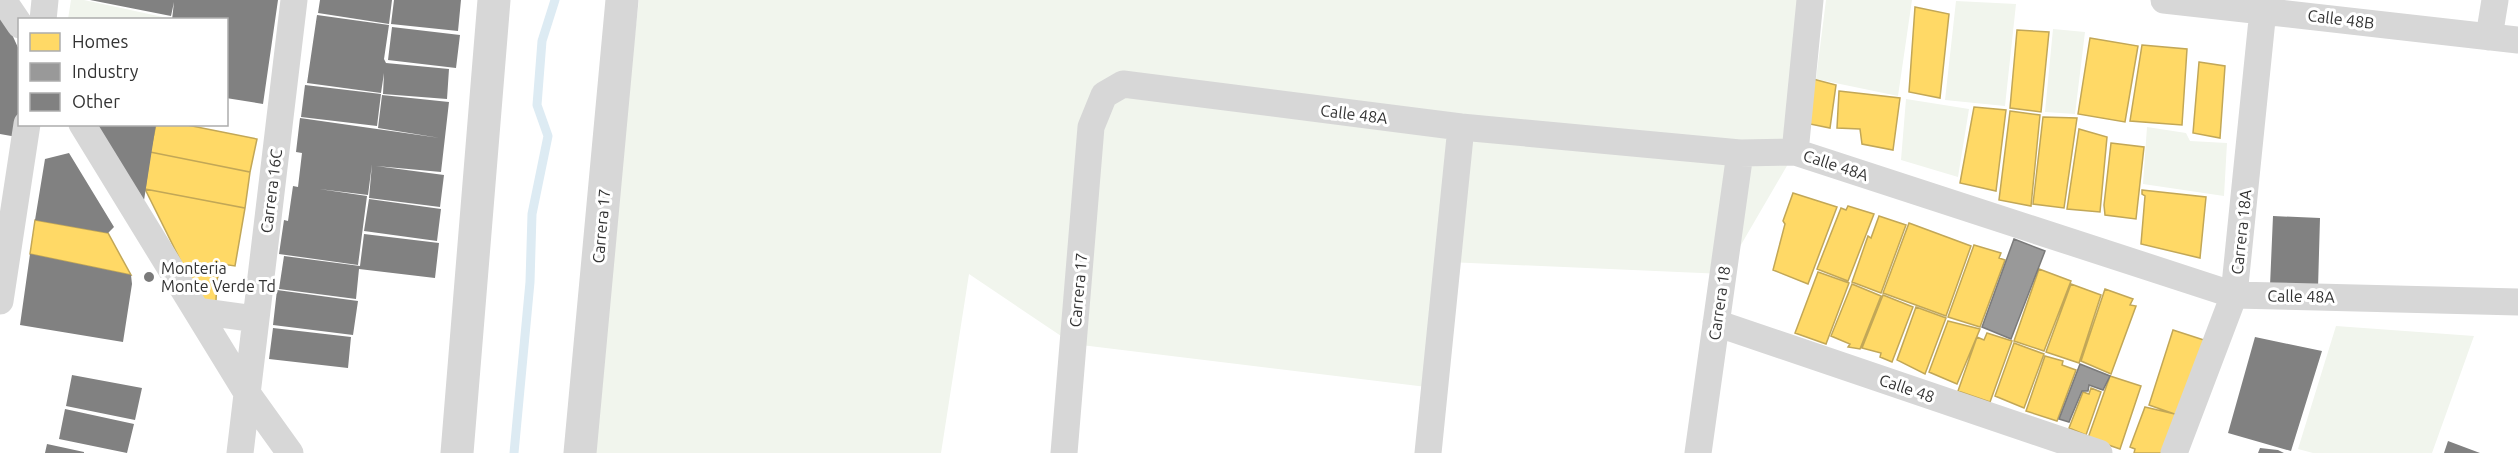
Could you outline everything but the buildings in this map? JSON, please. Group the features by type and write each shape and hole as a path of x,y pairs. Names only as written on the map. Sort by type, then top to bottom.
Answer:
{"street":[{"path":"3,0 18,22"},
{"path":"43,18 45,0"},
{"name":"Carrera 16C","path":"240,453 294,0"},
{"path":"457,453 494,0"},
{"name":"Carrera 17","path":"580,453 622,0"},
{"path":"1795,152 1810,0"},
{"name":"Calle 48B","path":"2164,0 2263,5 2518,40"},
{"path":"2489,37 2494,0"},
{"name":"Carrera 18A","path":"2174,453 2234,295 2263,5"},
{"name":"Calle 48A","path":"1091,127 1104,95 1123,84 1461,127 1740,153 1795,152 2234,295 2518,302"},
{"path":"0,301 27,126"},
{"path":"83,126 247,393 290,453"},
{"name":"Carrera 17","path":"1065,453 1091,127"},
{"path":"1428,453 1461,127"},
{"name":"Carrera 18","path":"1698,453 1740,153"},
{"path":"198,311 255,319"},
{"name":"Calle 48","path":"1716,323 2099,453"}],"shaded area":[{"path":"71,0 84,0 167,18 68,18"},
{"path":"639,0 1810,0 1795,152 1724,274 1448,262 1435,388 1073,344 969,274 941,453 586,453"},
{"path":"1826,0 1912,0 1898,96 1816,79"},
{"path":"1956,1 2016,4 2005,106 1945,100"},
{"path":"2053,29 2085,32 2075,114 2045,112"},
{"path":"1906,99 1969,109 1958,177 1901,160"},
{"path":"2147,127 2186,133 2190,141 2227,143 2224,196 2143,184"},
{"path":"2336,326 2474,336 2432,453 2313,453 2298,449"}],"waterway":[{"path":"514,453 530,282 532,214 548,136 537,105 542,41 555,0"}],"place":[{"name":"Monteria Monte Verde Td","path":"149,277"}]}
